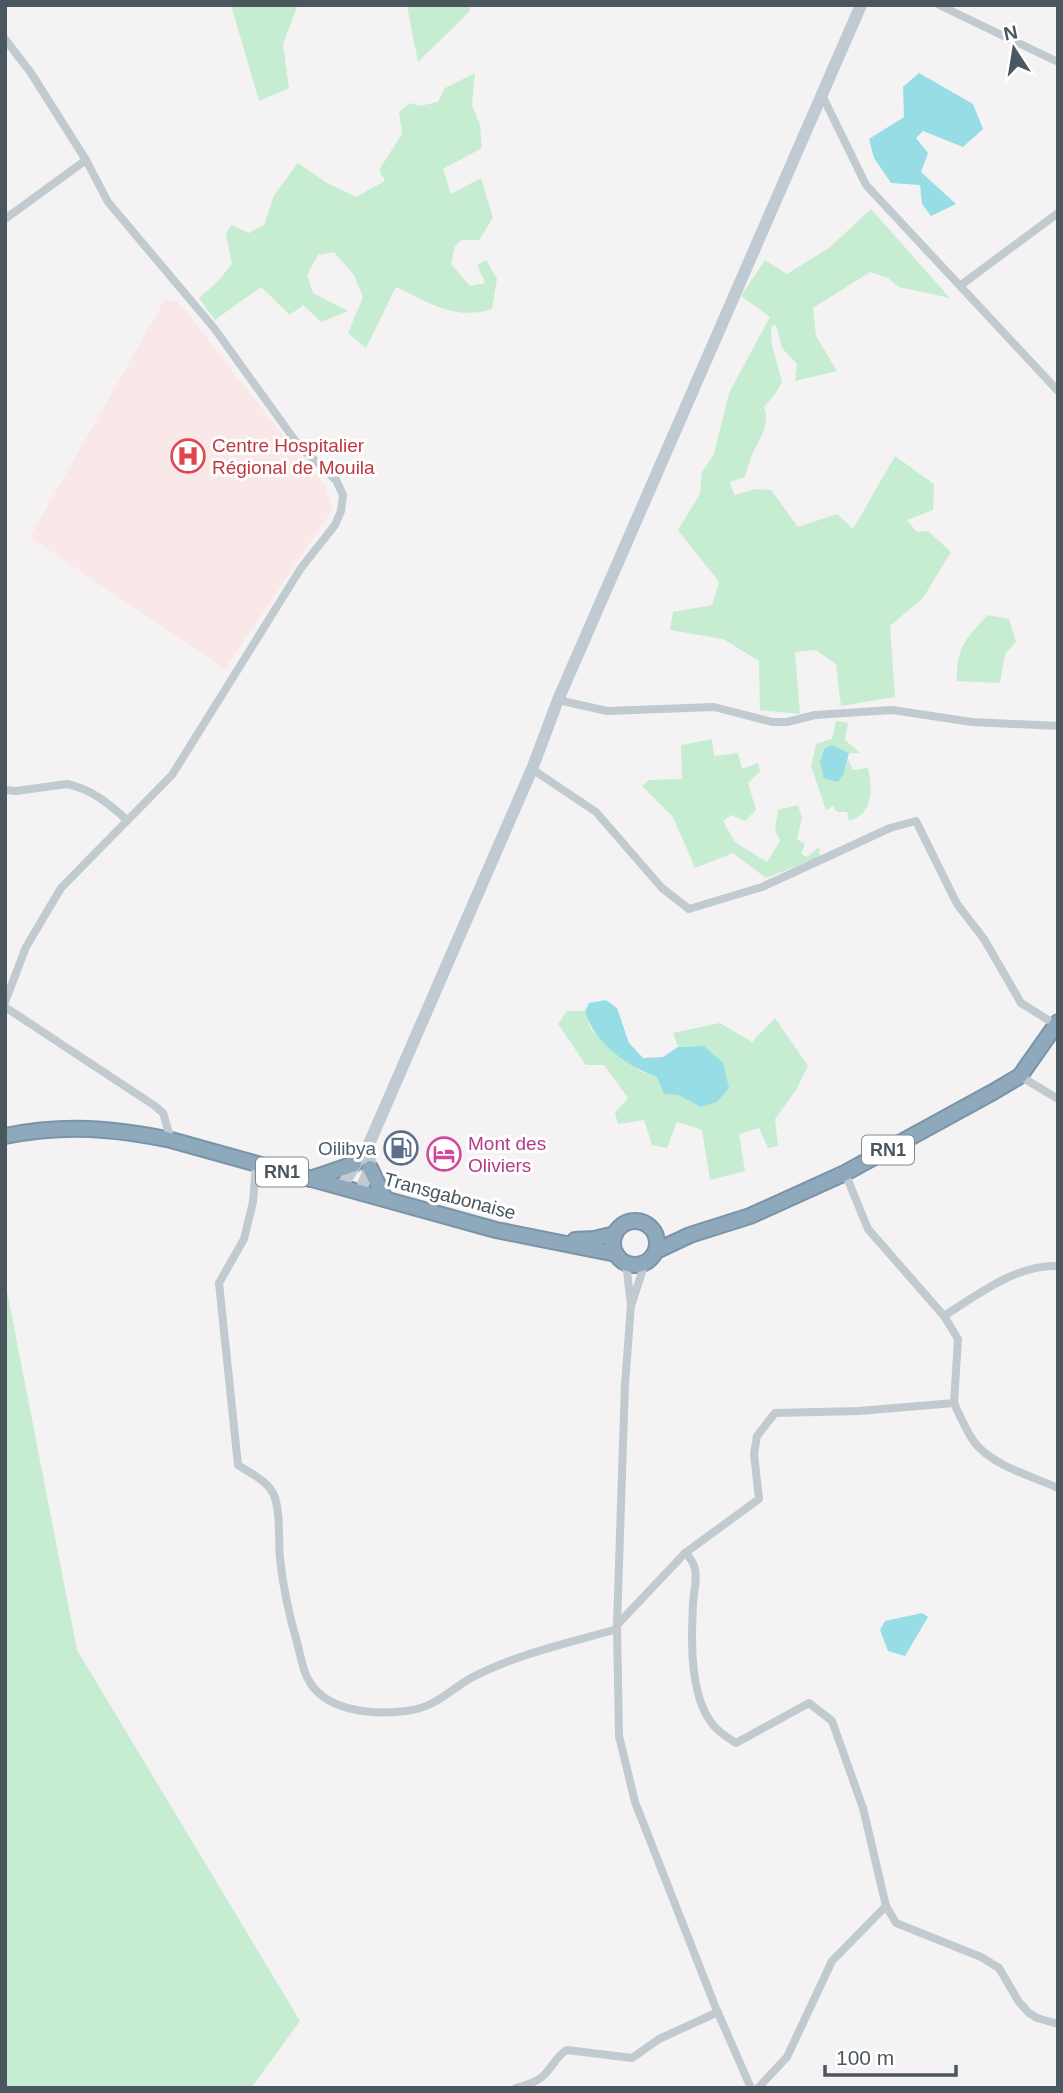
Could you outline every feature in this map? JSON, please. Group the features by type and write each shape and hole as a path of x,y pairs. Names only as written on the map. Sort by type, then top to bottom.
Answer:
{"highway":[{"name":"RN1","path":"656,1251 690,1235 750,1216 845,1173 1020,1076 1057,1024"},
{"name":"Transgabonaise","path":"9,1132 64,1128 118,1130 171,1140 496,1230 557,1241 621,1259"},
{"path":"310,1179 355,1164"},
{"path":"370,1168 386,1199"},
{"path":"629,1221 639,1221 649,1225 655,1232 658,1245 645,1263 632,1265 621,1259 613,1241 620,1226 629,1221"},
{"name":"RN1","path":"655,1232 690,1235"},
{"name":"Transgabonaise","path":"557,1241 594,1239 615,1234"}],"street":[{"path":"341,1187 369,1144 532,769 558,700 861,5"},
{"path":"939,5 1058,62"},
{"path":"5,39 31,73 86,160 108,202 214,328 299,446 336,480 343,495 341,511 335,525 301,568 172,775 61,888 26,947 5,1004 155,1106 163,1113 171,1140"},
{"path":"821,94 866,185 1058,391"},
{"path":"5,219 86,160"},
{"path":"961,285 1058,213"},
{"path":"558,700 607,711 714,707 772,722 787,722 815,715 892,710 972,722 1058,726"},
{"path":"532,769 596,812 662,888 689,909 762,887 890,828 916,821 957,904 984,939 1021,1003 1057,1024"},
{"path":"5,790 74,785 99,796 127,820"},
{"path":"1020,1076 1058,1099"},
{"path":"360,1192 370,1168 369,1144"},
{"path":"256,1165 253,1202 244,1239 219,1283 238,1465 268,1485 274,1496 280,1559 292,1624 308,1679 321,1695 351,1711 405,1711 424,1707 453,1692 470,1679 525,1656 617,1627 685,1553 759,1499 754,1454 757,1436 775,1413 859,1411 954,1403"},
{"path":"845,1173 868,1229 944,1316 958,1339 954,1403 975,1443 997,1461 1058,1488"},
{"path":"621,1259 631,1305"},
{"path":"645,1263 631,1305 625,1384 617,1627 619,1736 635,1802 751,2088"},
{"path":"944,1316 994,1285 1041,1265 1058,1266"},
{"path":"685,1553 690,1557 698,1579 693,1603 694,1680 702,1706 716,1729 736,1743 809,1703 832,1721 863,1808 886,1906 896,1923 981,1956 999,1968 1018,2002 1029,2013 1058,2024"},
{"path":"758,2088 788,2057 832,1961 886,1906"},
{"path":"516,2088 545,2075 560,2053 567,2050 632,2058 659,2039 718,2011"}],"shaded area":[{"name":"Centre Hospitalier Régional de Mouila","path":"164,301 178,301 325,485 332,510 225,669 30,537"}],"green space":[{"path":"231,5 298,5 283,44 289,88 259,101"},
{"path":"402,5 470,5 470,11 418,62 407,6"},
{"path":"475,73 472,105 480,125 482,148 443,169 451,194 481,178 493,218 479,240 461,240 455,246 451,264 470,286 485,283 477,265 486,260 497,279 492,309 466,313 454,311 431,304 396,287 366,348 348,333 363,297 354,275 334,252 318,255 307,275 313,293 348,311 321,322 303,305 290,315 261,287 215,320 199,298 232,264 226,234 231,225 249,233 264,225 274,195 298,163 327,183 356,197 385,181 379,170 402,134 399,112 410,103 419,106 438,102 445,88"},
{"path":"871,209 950,298 899,287 888,278 870,272 813,308 816,336 837,371 795,381 797,364 782,348 776,325 771,326 772,345 782,382 764,407 764,429 745,477 730,482 734,495 756,489 771,490 798,527 837,514 853,529 895,456 934,484 933,510 907,520 917,532 928,531 951,552 923,598 890,626 895,697 841,706 836,664 816,650 795,652 800,714 760,710 759,661 723,639 670,630 673,612 712,605 719,582 678,530 700,494 702,472 714,454 729,393 770,317 741,296 765,260 787,274 829,248"},
{"path":"988,615 1009,619 1016,642 1005,654 1000,683 957,681 958,660 964,644"},
{"path":"836,721 848,723 845,740 860,753 849,753 832,745 844,773 848,759 853,770 868,768 870,776 871,792 867,807 857,818 849,821 847,812 837,812 833,806 826,810 811,766 816,744 832,739"},
{"path":"712,739 714,756 738,753 742,769 758,763 760,771 748,783 756,810 745,821 731,815 723,821 735,842 767,862 780,841 775,830 778,810 798,805 802,818 797,839 805,844 801,854 807,857 819,847 820,857 766,878 733,853 695,868 673,817 642,786 649,780 682,779 681,745"},
{"path":"567,1011 585,1011 591,1029 611,1049 640,1071 657,1077 678,1095 701,1107 704,1046 678,1047 673,1033 720,1023 752,1042 775,1018 808,1066 796,1090 775,1119 778,1146 768,1148 759,1128 739,1134 745,1171 710,1180 702,1130 677,1122 667,1148 652,1145 644,1120 618,1124 615,1113 628,1098 604,1065 586,1065 558,1024"},
{"path":"5,1281 77,1650 300,2021 251,2088 5,2088"}],"water":[{"path":"919,73 973,104 983,129 963,147 923,131 916,138 928,153 921,172 956,204 931,216 922,204 920,185 891,183 874,158 869,139 904,117 903,87"},
{"path":"832,745 849,753 844,773 838,782 824,778 820,762 825,748"},
{"path":"606,1000 617,1008 629,1043 643,1058 663,1057 678,1047 704,1046 723,1063 729,1088 717,1102 701,1107 678,1095 664,1094 657,1077 635,1067 613,1052 589,1022 585,1011 589,1003"},
{"path":"922,1613 928,1617 905,1656 888,1651 880,1630 885,1621"}],"place":[{"name":"Centre Hospitalier Régional de Mouila","path":"188,456"},
{"name":"Oilibya","path":"401,1148"},
{"name":"Mont des Oliviers","path":"444,1154"}]}
